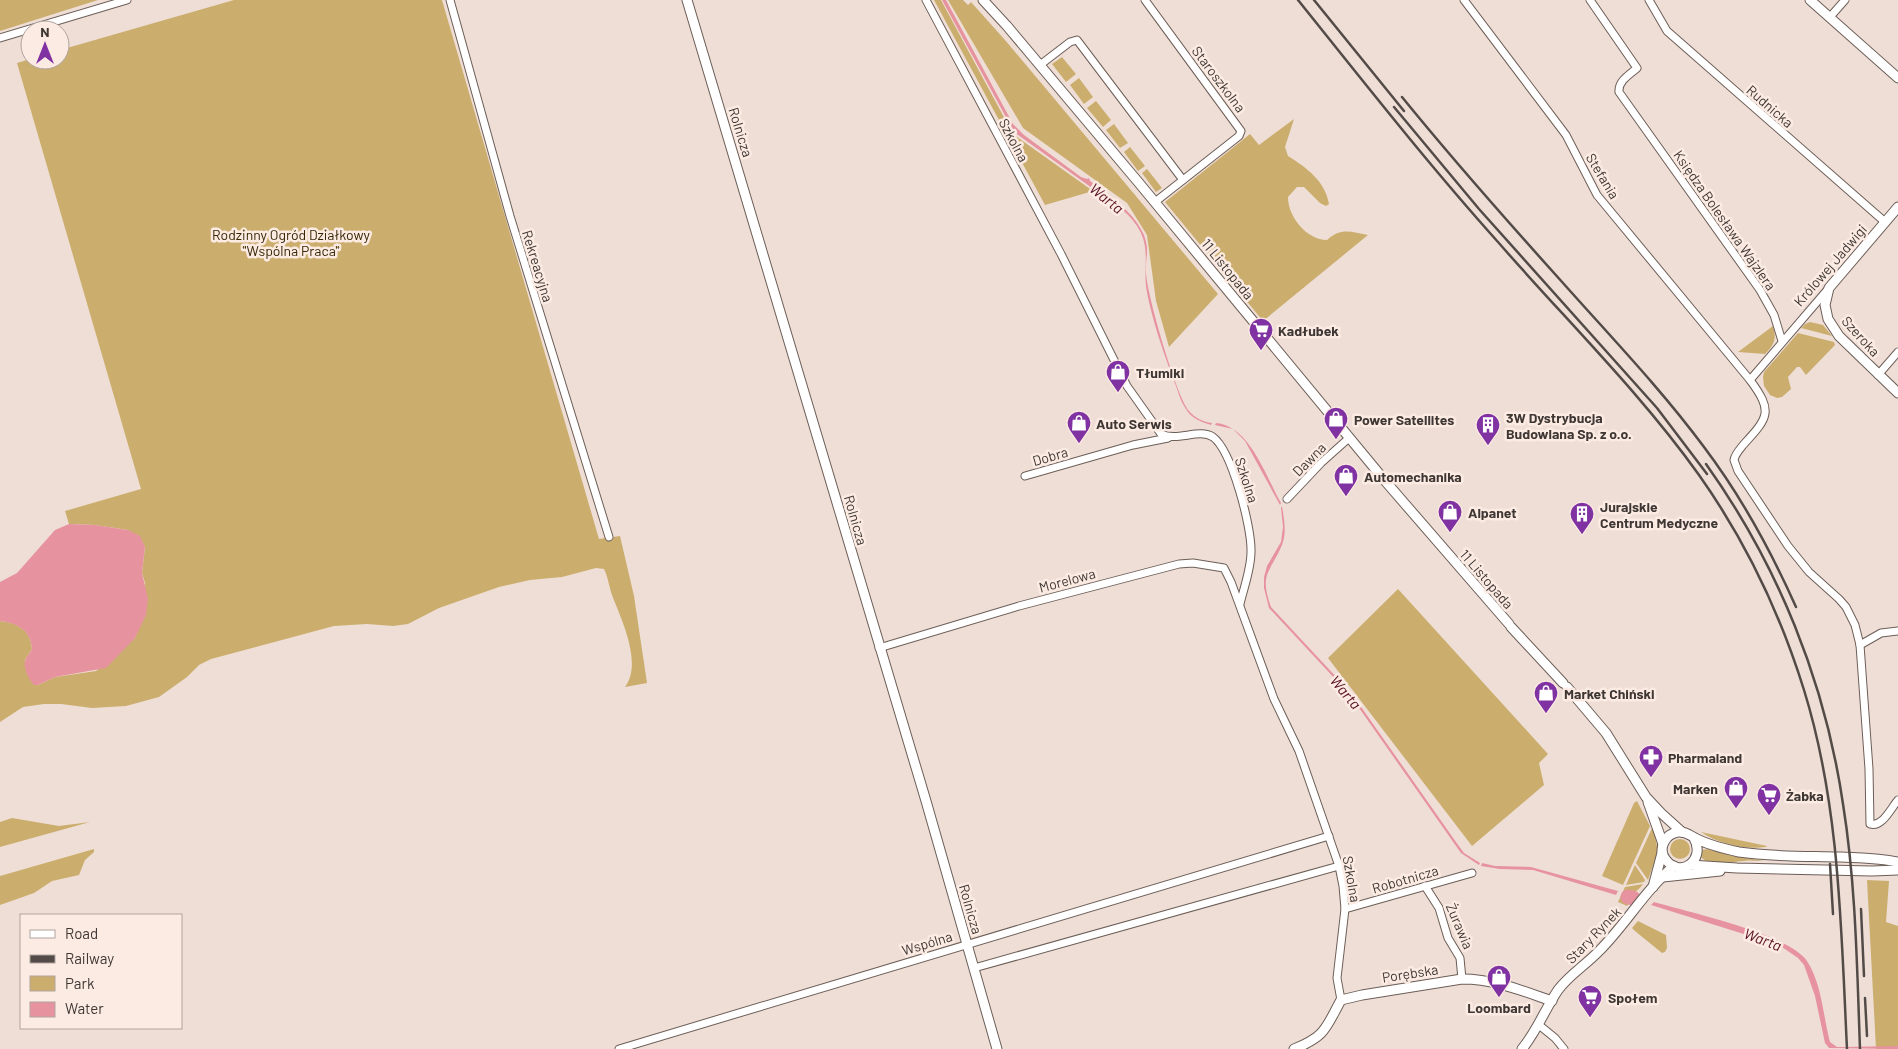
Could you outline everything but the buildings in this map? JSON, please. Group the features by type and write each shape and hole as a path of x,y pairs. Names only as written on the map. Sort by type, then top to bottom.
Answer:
{"street":[{"path":"0,38 127,0"},
{"name":"Rekreacyjna","path":"450,0 510,216 609,537"},
{"name":"Rolnicza","path":"687,0 997,1049"},
{"name":"Szkolna","path":"926,0 1061,254 1127,386 1161,434 1169,438 1200,434 1212,437 1220,445 1231,464 1251,534 1251,554 1240,605 1274,699 1299,751 1339,866 1345,909 1337,978 1341,1000"},
{"name":"11 Listopada","path":"983,0 1155,202 1349,438 1510,626 1565,685 1606,733 1646,797 1682,832"},
{"name":"Staroszkolna","path":"1145,0 1241,131 1239,136 1155,202"},
{"name":"Stefania","path":"1464,0 1566,135 1597,195 1750,380"},
{"name":"Księdza Bolesława Wajzlera","path":"1590,0 1637,68 1621,82 1619,92 1760,290 1774,315 1782,341"},
{"name":"Rudnicka","path":"1649,0 1667,31 1884,222"},
{"path":"1810,0 1898,78"},
{"path":"1830,17 1845,0"},
{"path":"1040,65 1070,42 1077,40 1183,180"},
{"name":"Królowej Jadwigi","path":"1782,341 1898,207"},
{"name":"Szeroka","path":"1829,288 1825,307 1830,324 1839,336 1898,393"},
{"path":"1782,341 1750,380 1764,401 1765,416 1762,425 1736,454 1734,464 1793,552 1809,572 1840,599 1855,625 1860,646 1869,769 1869,822 1875,825 1881,822 1898,800"},
{"path":"1878,375 1898,352"},
{"name":"Dobra","path":"1025,476 1133,445 1169,438"},
{"name":"Dawna","path":"1287,499 1321,463 1349,438"},
{"name":"Morelowa","path":"880,648 1019,606 1179,564 1193,563 1224,568 1240,605"},
{"path":"1860,646 1882,633 1898,631"},
{"name":"11 Listopada","path":"1646,797 1663,844"},
{"path":"1898,862 1874,858 1776,855 1733,850 1694,838 1682,832 1673,833 1668,836 1663,844 1662,853 1664,859 1674,866 1684,867 1690,865 1737,868 1898,870"},
{"name":"Wspólna","path":"619,1049 1329,836"},
{"path":"1690,865 1697,855 1698,849 1694,838"},
{"name":"Stary Rynek","path":"1650,889 1662,853"},
{"path":"1775,868 1776,855"},
{"path":"974,968 1339,866"},
{"name":"Stary Rynek","path":"1522,1049 1539,1025 1559,989 1600,950 1650,889 1674,866"},
{"path":"1662,877 1737,868"},
{"name":"Robotnicza","path":"1345,909 1472,873"},
{"name":"Żurawia","path":"1425,886 1439,908 1448,938 1460,958 1462,979"},
{"name":"Porębska","path":"1341,1000 1462,979 1493,981 1552,1001"},
{"path":"1294,1049 1307,1044 1322,1034 1341,1000"},
{"path":"1539,1025 1556,1038 1564,1049"}],"green space":[{"path":"0,0 98,0 35,20 20,20 20,25 0,31"},
{"name":"Rodzinny Ogród Działkowy \"Wspólna Praca\"","path":"234,0 442,0 599,539 620,536 634,596 647,683 625,687 630,677 632,666 629,641 604,569 596,568 562,577 530,580 499,587 439,608 408,624 393,626 367,624 334,626 211,659 199,665 187,677 159,697 126,706 92,708 44,704 23,707 0,722 0,621 18,626 29,637 32,649 25,660 38,685 55,677 96,671 135,638 145,583 142,573 145,547 128,530 95,525 69,524 65,511 141,489 17,63 20,62 20,70 70,70 70,47"},
{"path":"934,0 941,0 1013,134 1093,191 1045,205"},
{"path":"948,0 963,0 968,5 971,2 1218,294 1169,347 1156,301 1147,235 1127,203 1023,128"},
{"path":"1062,57 1076,74 1066,82 1052,64"},
{"path":"1079,78 1093,97 1084,104 1070,85"},
{"path":"1096,101 1111,120 1103,127 1087,108"},
{"path":"1294,119 1285,147 1288,156 1314,176 1324,188 1329,204 1326,206 1320,203 1304,187 1297,187 1288,197 1291,212 1295,219 1306,232 1320,239 1327,240 1342,232 1368,235 1263,321 1165,202 1250,134 1259,145"},
{"path":"1114,124 1128,143 1120,148 1106,130"},
{"path":"1130,147 1145,166 1138,171 1124,152"},
{"path":"1147,169 1162,188 1156,192 1142,173"},
{"path":"1810,322 1823,325 1832,336 1801,328"},
{"path":"1773,326 1774,342 1765,354 1738,352"},
{"path":"1798,333 1834,342 1835,345 1806,375 1800,367 1797,367 1788,377 1791,389 1782,397 1777,398 1770,395 1764,386 1764,372"},
{"path":"1398,589 1548,754 1539,763 1544,785 1472,846 1328,658"},
{"path":"1637,801 1650,826 1623,885 1602,876 1634,803"},
{"path":"12,818 59,826 90,822 0,847 0,822"},
{"path":"1653,826 1658,851 1648,880 1636,863"},
{"path":"1701,832 1767,846 1749,848 1732,845 1715,840"},
{"path":"1680,839 1687,842 1690,849 1687,856 1680,859 1673,856 1670,849 1673,842"},
{"path":"94,849 94,852 85,860 79,875 52,881 34,893 0,905 0,876"},
{"path":"1708,849 1724,854 1764,861 1721,864 1710,862 1701,857 1702,850"},
{"path":"1635,865 1645,880 1644,882 1626,885"},
{"path":"1867,880 1889,881 1886,922 1898,926 1898,1049 1876,1049"},
{"path":"1643,884 1630,896 1631,901 1627,906 1618,902 1625,887"},
{"path":"1638,921 1666,935 1667,948 1665,952 1662,953 1632,928"}],"water":[{"path":"942,0 946,0 1013,124 1024,135 1081,177 1089,178 1090,181 1101,189 1099,193 1014,132"},
{"path":"1103,191 1115,200 1141,228 1147,246 1146,273 1145,246 1141,233 1129,216 1101,193"},
{"path":"1146,273 1157,322 1183,401 1194,416 1205,422 1212,423 1211,425 1197,419 1191,415 1184,406 1158,334 1146,286"},
{"path":"1216,423 1228,426 1232,429 1215,425"},
{"path":"1235,431 1248,443 1256,454 1281,503 1280,505 1245,441"},
{"path":"1282,506 1285,526 1284,540 1266,580 1271,607 1352,694 1464,853 1480,863 1479,865 1461,853 1350,695 1269,608 1264,588 1264,577 1267,566 1281,542 1283,527"},
{"path":"69,524 95,525 128,530 140,536 145,547 142,573 148,599 146,615 135,638 106,668 55,677 34,685 28,677 25,667 26,660 32,649 29,637 26,632 17,626 0,621 0,582 17,573 55,530"},
{"path":"1482,863 1495,866 1531,867 1618,891 1616,895 1533,870 1500,869 1481,866"},
{"path":"1654,902 1760,933 1797,951 1807,961 1816,980 1830,1042 1837,1047 1898,1046 1898,1049 1829,1048 1825,1043 1815,996 1804,965 1798,958 1779,945 1651,905"}],"waterway":[{"name":"Warta","path":"1628,897 1633,898"}],"railway":[{"path":"1298,0 1446,183 1652,414 1699,475 1746,551 1772,605 1794,661 1816,734 1825,778 1837,868 1847,1049"},
{"path":"1314,0 1404,111"},
{"path":"1402,97 1481,191 1671,404 1688,426 1743,504 1766,545 1796,607"},
{"path":"1394,107 1479,209 1657,408 1707,474"},
{"path":"1706,464 1755,542 1776,584 1795,626 1811,669 1824,713 1835,758 1851,865 1860,1049"},
{"path":"1830,864 1833,914"},
{"path":"1861,909 1864,976"},
{"path":"1865,998 1867,1036"}],"place":[{"name":"Kadłubek","path":"1261,351"},
{"name":"Tłumiki","path":"1118,393"},
{"name":"Power Satellites","path":"1336,440"},
{"name":"Auto Serwis","path":"1079,444"},
{"name":"3W Dystrybucja Budowlana Sp. z o.o.","path":"1488,446"},
{"name":"Automechanika","path":"1346,497"},
{"name":"Alpanet","path":"1450,533"},
{"name":"Jurajskie Centrum Medyczne","path":"1582,535"},
{"name":"Market Chiński","path":"1546,714"},
{"name":"Pharmaland","path":"1651,778"},
{"name":"Marken","path":"1736,809"},
{"name":"Żabka","path":"1769,816"},
{"name":"Loombard","path":"1499,998"},
{"name":"Społem","path":"1590,1018"}]}
